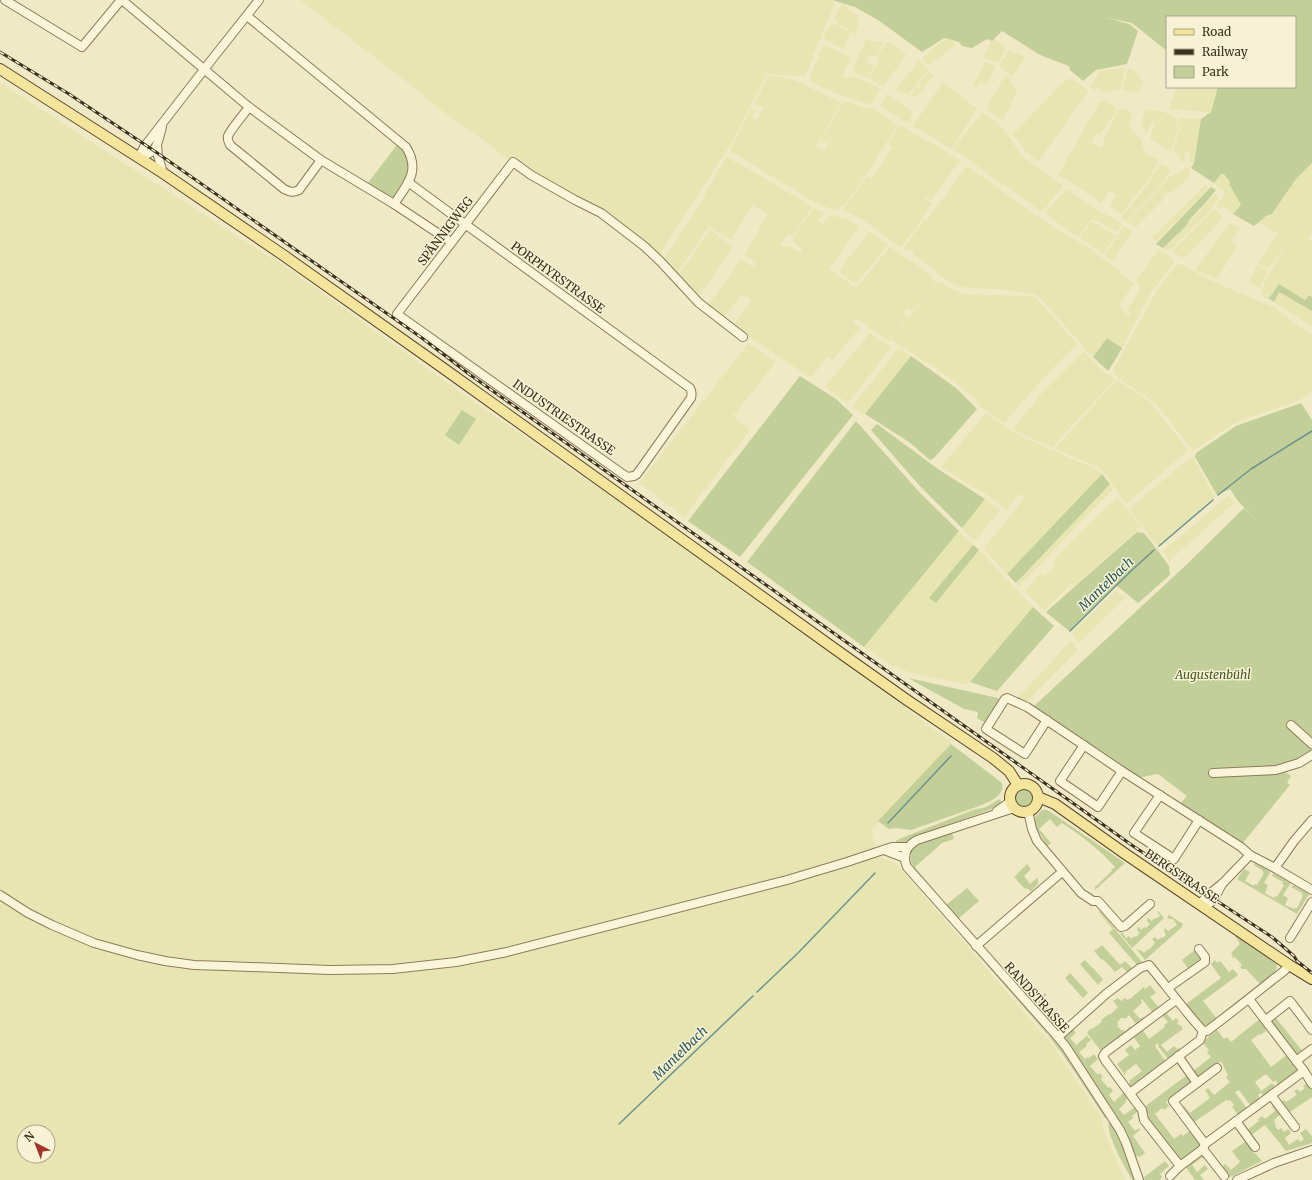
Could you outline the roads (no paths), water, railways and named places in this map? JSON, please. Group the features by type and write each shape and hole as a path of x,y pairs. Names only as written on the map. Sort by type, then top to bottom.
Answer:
{"main road":[{"path":"0,69 139,157 286,257 875,678 993,758 1010,771 1018,785"},
{"path":"1022,784 1031,786 1037,793 1038,797 1035,806 1028,811 1021,811 1012,804 1011,793 1015,787 1022,784"},
{"name":"BERGSTRASSE","path":"1038,797 1054,804 1312,979"}],"street":[{"path":"5,0 82,47 122,0 249,107 321,160 394,204 451,242"},
{"path":"139,157 144,147 204,69 260,0"},
{"path":"247,16 406,148 412,161 411,176 394,204"},
{"path":"249,107 231,131 228,136 228,141 230,145 284,189 290,192 299,190 321,160"},
{"path":"162,124 157,144 158,156 163,173"},
{"path":"139,157 148,155 157,144"},
{"name":"SPÄNNIGWEG","path":"397,314 513,162 575,200 601,213 644,246 699,303 743,337"},
{"name":"PORPHYRSTRASSE","path":"408,182 690,388 692,392"},
{"name":"INDUSTRIESTRASSE","path":"397,314 627,477 637,474 691,398 692,392"},
{"path":"1047,720 1025,754 986,729 1005,699 1007,698 1027,707 1047,720 1122,771 1240,847 1250,855 1312,890"},
{"path":"1291,725 1312,744"},
{"path":"1084,745 1060,781 1098,807 1122,771"},
{"path":"1213,774 1276,770 1299,762 1312,755"},
{"path":"1160,795 1134,833 1174,858 1199,820"},
{"path":"884,850 905,858 906,852 910,845 917,840 994,814 1012,804"},
{"path":"1028,811 1032,829 1037,841 1081,893 1092,901 1098,901 1121,927 1125,926 1150,904"},
{"path":"1274,868 1312,820"},
{"path":"0,895 28,913 46,922 94,942 158,960 194,965 330,970 393,969 456,962 507,952 787,880 892,847 910,845"},
{"path":"1203,906 1208,895 1223,883 1250,855"},
{"name":"RANDSTRASSE","path":"905,858 907,867 1066,1047 1120,1130 1139,1180"},
{"path":"976,946 1062,872"},
{"path":"1203,906 1214,899 1223,883"},
{"path":"1214,899 1216,915"},
{"path":"1290,938 1312,902"},
{"path":"1168,988 1205,962 1205,958 1199,949"},
{"path":"1203,1031 1207,1031 1249,999 1278,975 1281,967 1287,963"},
{"path":"1058,1037 1106,994 1140,968 1149,965 1176,1000 1203,1031"},
{"path":"1249,999 1304,1071 1310,1082"},
{"path":"1176,1000 1106,1052 1103,1056 1142,1110 1144,1120 1180,1166"},
{"path":"1266,1020 1290,1001 1312,1030"},
{"path":"1130,1093 1200,1040 1203,1031"},
{"path":"1296,1061 1312,1049"},
{"path":"1178,1056 1197,1083"},
{"path":"1217,1068 1173,1101 1224,1176"},
{"path":"1170,1176 1204,1146 1304,1071"},
{"path":"1271,1095 1295,1127"},
{"path":"1236,1121 1255,1147"},
{"path":"1237,1180 1274,1163 1312,1150"}],"waterway":[{"name":"Mantelbach","path":"1218,495 1251,469 1312,431"},
{"name":"Mantelbach","path":"1159,546 1213,500"},
{"name":"Mantelbach","path":"1070,631 1154,550"},
{"name":"Mantelbach","path":"888,823 951,756"},
{"name":"Mantelbach","path":"757,992 798,953 875,873"},
{"name":"Mantelbach","path":"619,1124 753,996"}],"railway":[{"path":"0,52 69,94 153,150 422,338 469,374 1133,846 1272,937 1312,973"}],"park label":[{"name":"Augustenbühl","path":"1213,674"}]}
